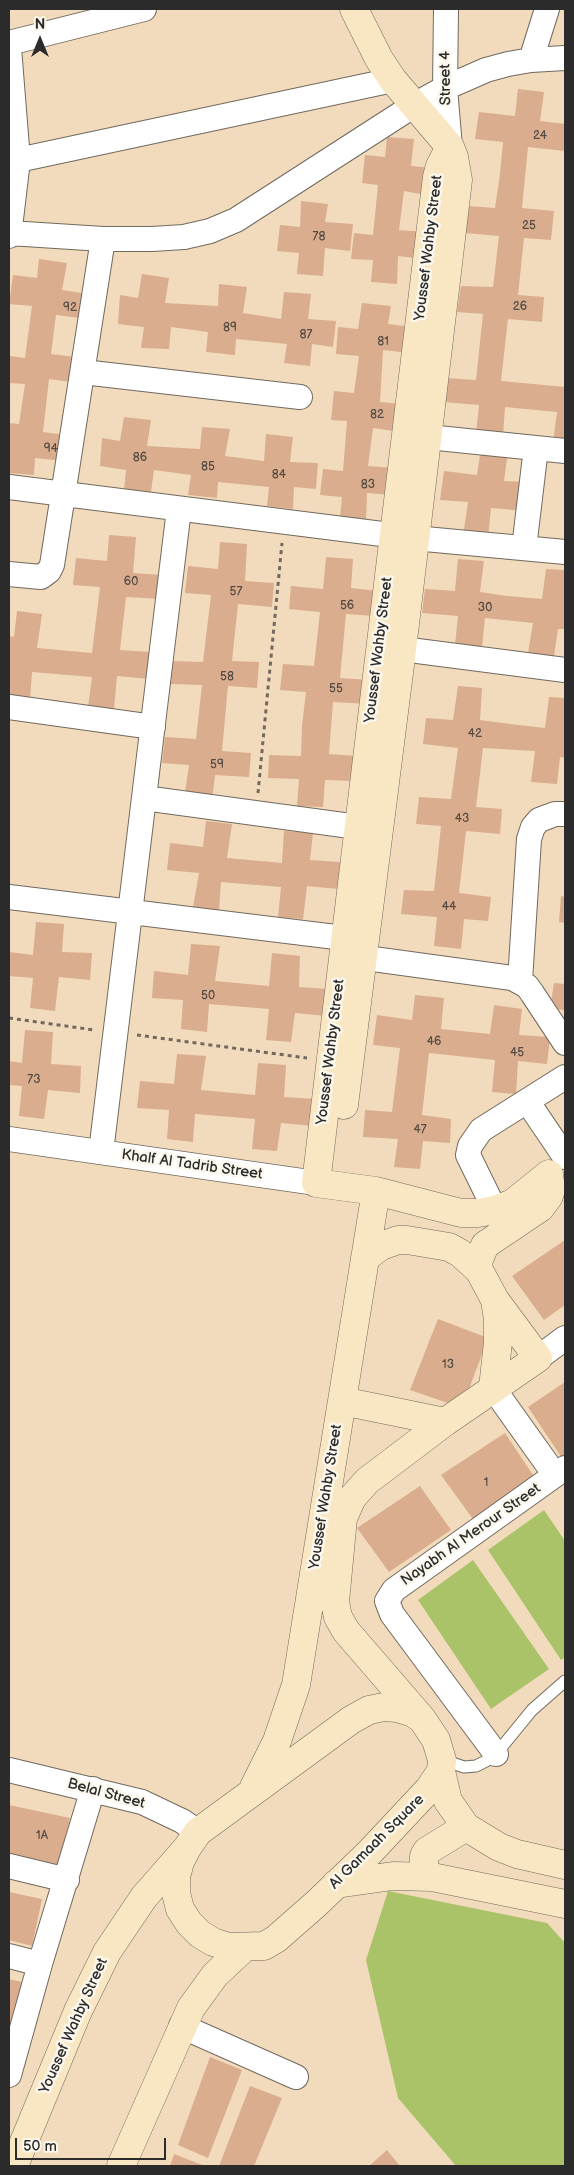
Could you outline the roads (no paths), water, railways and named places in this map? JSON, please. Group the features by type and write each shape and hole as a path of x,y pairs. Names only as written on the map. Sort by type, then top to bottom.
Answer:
{"street":[{"path":"9,43 144,9"},
{"path":"354,9 379,59 393,80 416,104 450,146"},
{"name":"Street 4","path":"446,9 445,88 450,146"},
{"path":"531,60 547,9"},
{"path":"9,48 12,131 18,160 9,234 103,239 184,237 210,231 236,220 416,104 445,88 486,70 531,60 565,58"},
{"path":"18,160 393,80"},
{"name":"Youssef Wahby Street","path":"325,1184 330,1061 402,649 404,537 428,436 458,186 457,168 450,146"},
{"name":"Youssef Wahby Street","path":"325,1184 349,950 358,827 404,537 437,177 450,146"},
{"path":"9,574 36,578 45,575 49,571 83,372 103,239"},
{"path":"83,372 300,397"},
{"path":"428,436 565,451"},
{"path":"524,548 536,448"},
{"path":"9,487 404,537 565,552"},
{"path":"101,1152 179,509"},
{"path":"402,649 565,670"},
{"path":"9,707 153,726"},
{"path":"144,798 358,827"},
{"path":"520,981 529,839 533,827 539,820 555,814 565,814"},
{"path":"9,897 130,912 504,976 520,981 532,993 565,1043"},
{"path":"495,1210 468,1155 475,1137 481,1130 565,1077"},
{"path":"479,1270 480,1254 485,1244 534,1213 546,1203 560,1169 527,1101"},
{"name":"Khalf Al Tadrib Street","path":"9,1139 376,1191 461,1213 495,1210 513,1203 560,1169"},
{"name":"Youssef Wahby Street","path":"250,1794 264,1769 287,1714 296,1685 376,1191"},
{"path":"366,1258 381,1246 398,1240 449,1246 460,1252 479,1270 495,1300 538,1358"},
{"path":"495,1300 498,1318 498,1342 493,1388 560,1472"},
{"path":"342,1401 445,1422 565,1338"},
{"name":"Youssef Wahby Street","path":"422,1719 346,1631 338,1617 335,1602 341,1529 345,1513 352,1498 367,1481 445,1422"},
{"name":"Nayabh Al Merour Street","path":"496,1754 392,1614 387,1601 394,1590 560,1472"},
{"path":"307,1616 338,1617"},
{"path":"193,1840 250,1794 351,1720 369,1710 384,1707 397,1708 422,1719 436,1740 448,1801 466,1827 499,1847 517,1854 565,1866"},
{"name":"Al Gamaah Square","path":"193,1840 180,1862 176,1877 176,1893 180,1909 188,1922 200,1934 214,1942 229,1947 264,1946 276,1939 336,1884 411,1810 429,1789 442,1766"},
{"name":"Belal Street","path":"9,1770 142,1802 182,1821 193,1840"},
{"path":"9,2075 13,2043 67,1880 94,1789"},
{"path":"432,1877 424,1868 424,1856 427,1851 466,1827"},
{"name":"Youssef Wahby Street","path":"14,2166 78,2011 107,1952 144,1897 193,1840"},
{"path":"9,1866 67,1880"},
{"path":"336,1884 393,1876 432,1877 565,1904"},
{"path":"122,2166 181,2026 202,1991 245,1947"},
{"path":"9,1956 40,1964"},
{"path":"181,2026 296,2077"}],"lane":[{"path":"442,1766 470,1766 486,1761 496,1754 532,1710 565,1681"}]}
